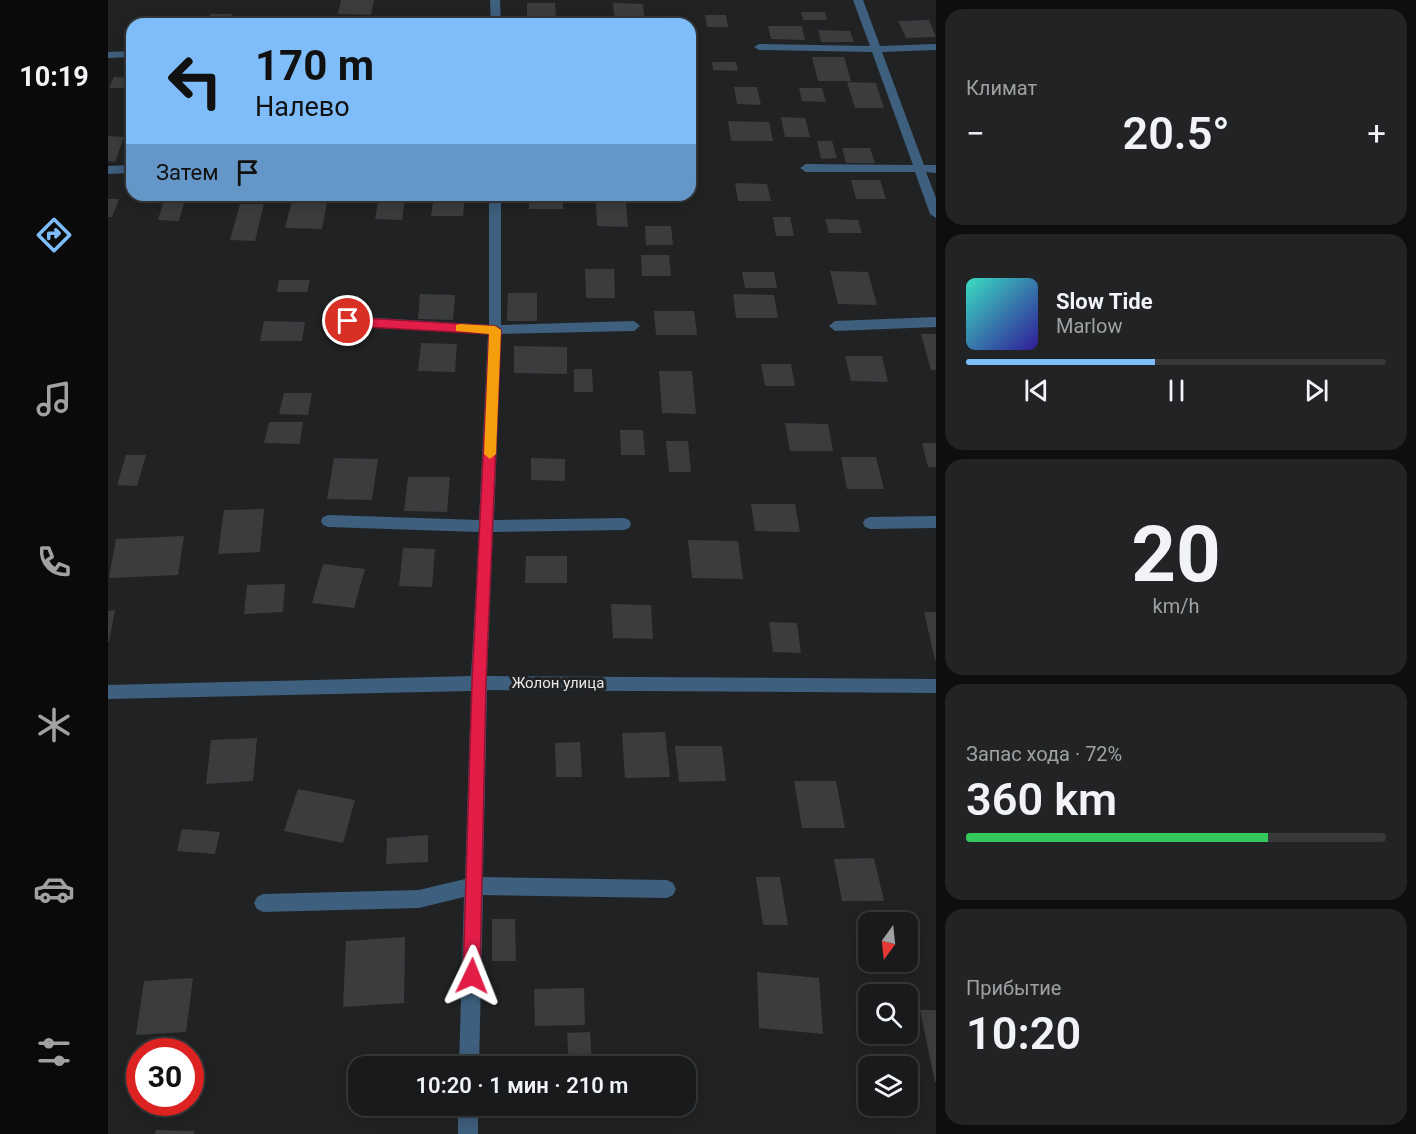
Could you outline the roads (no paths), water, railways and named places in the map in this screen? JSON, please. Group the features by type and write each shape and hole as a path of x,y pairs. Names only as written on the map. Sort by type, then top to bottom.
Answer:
{"street":[{"path":"495,0 496,18"},
{"path":"858,0 936,214"},
{"path":"759,47 876,49 936,47"},
{"path":"108,55 126,54"},
{"path":"806,168 936,169"},
{"path":"108,170 126,169"},
{"path":"469,1056 479,682 495,330 495,201"},
{"path":"348,321 495,330 634,326"},
{"path":"835,326 936,322"},
{"path":"328,521 487,526 624,524"},
{"path":"870,523 936,522"},
{"name":"Жолон улица","path":"108,692 479,682 936,686"},
{"path":"263,903 419,899 474,886 667,889"},
{"path":"468,1116 468,1134"}]}
